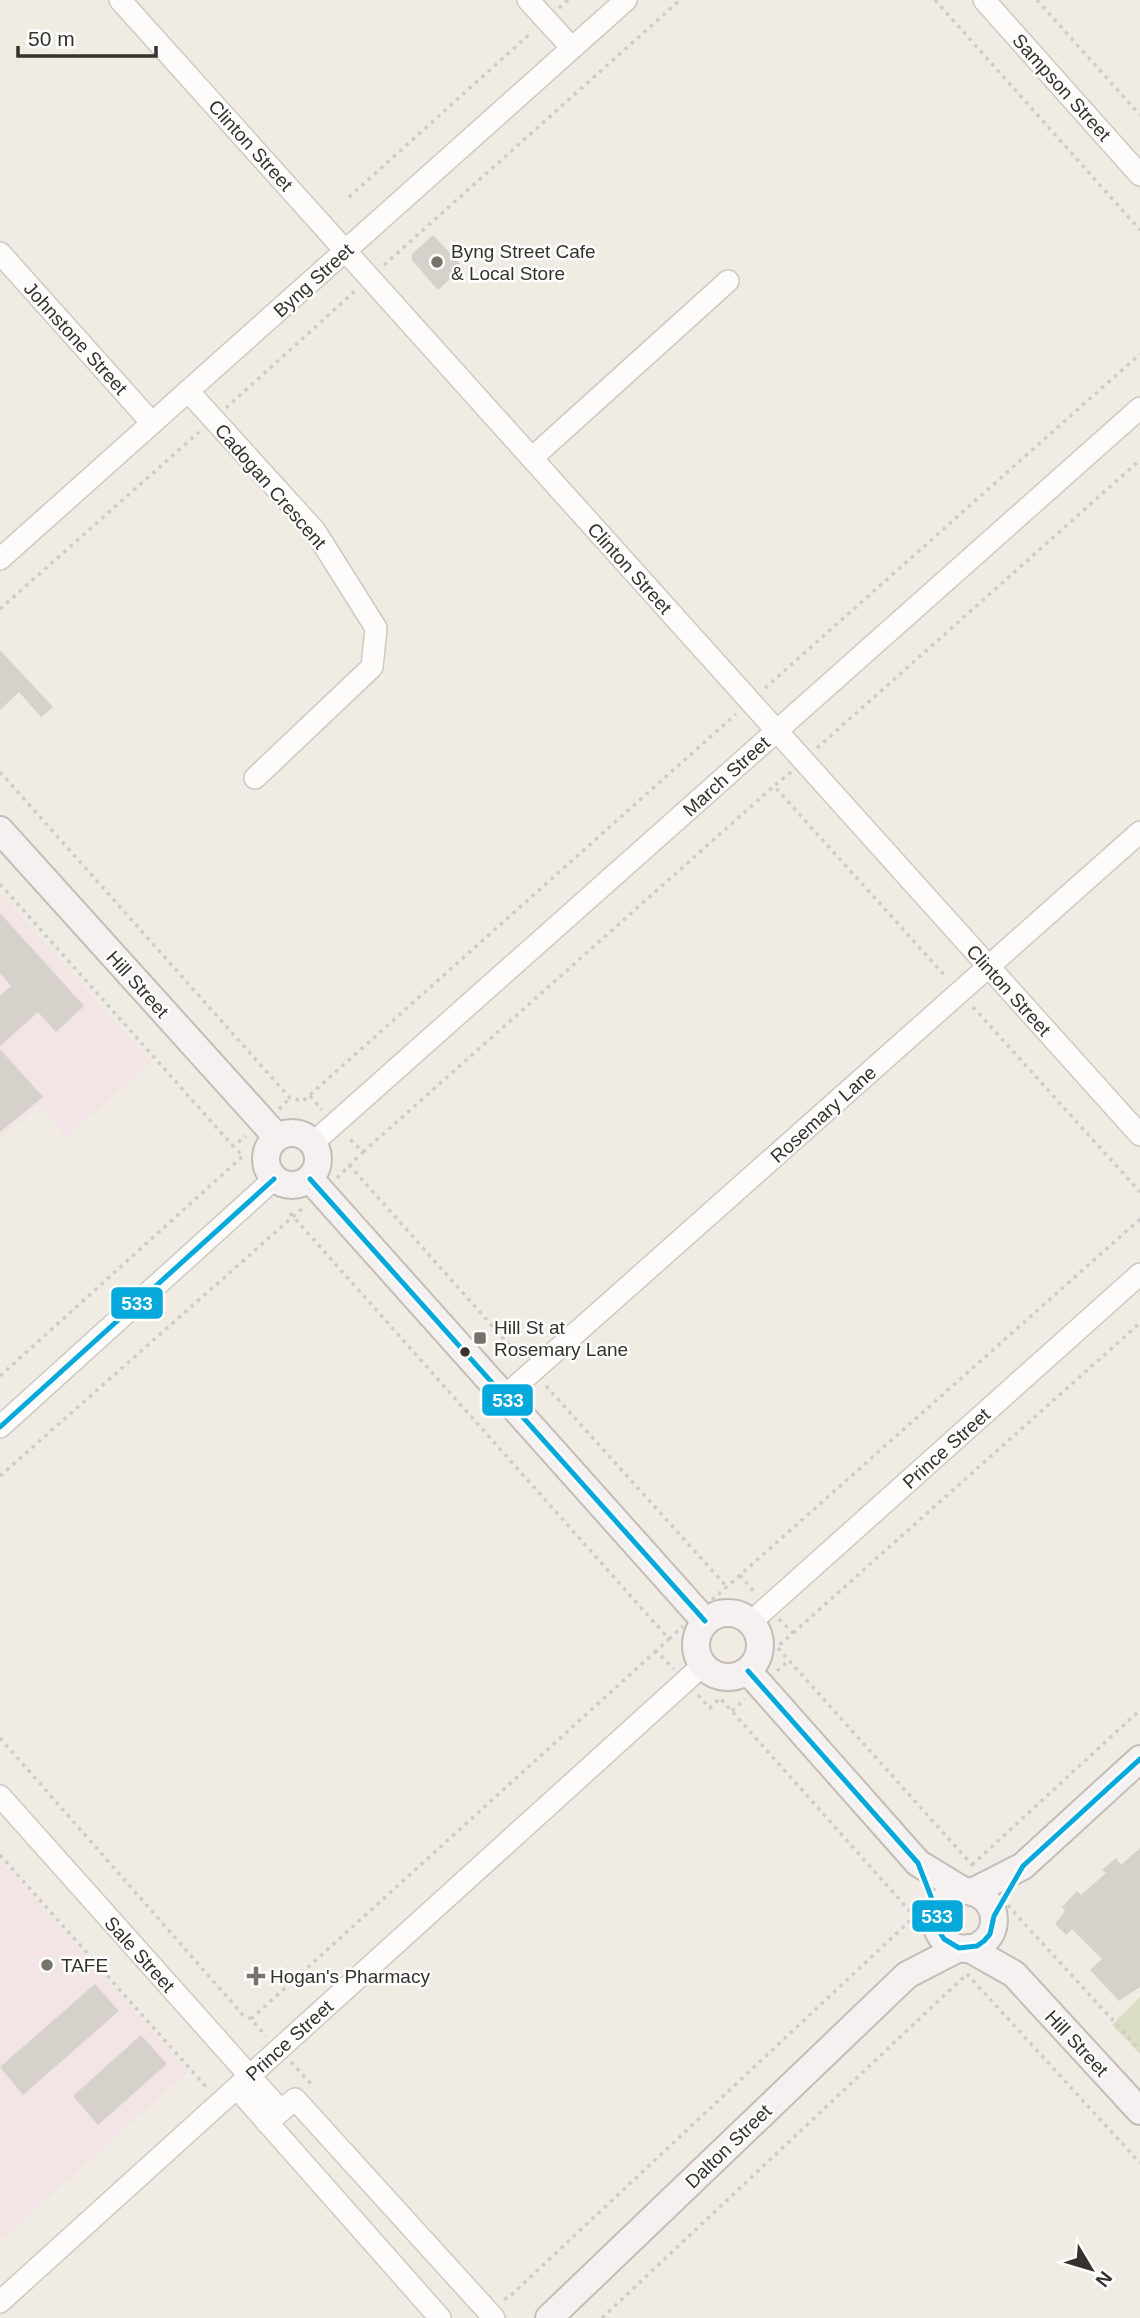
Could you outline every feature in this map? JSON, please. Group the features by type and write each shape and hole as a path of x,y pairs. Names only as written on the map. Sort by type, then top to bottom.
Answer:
{"main road":[{"name":"Hill Street","path":"0,830 270,1130"},
{"path":"315,1186 318,1161 313,1143 296,1133 270,1130 270,1144 265,1162 274,1179 292,1186 315,1186 506,1395 702,1617"},
{"path":"729,1612 751,1622 758,1633 760,1647 757,1660 748,1671 724,1678 694,1673 695,1643 702,1617 729,1612"},
{"path":"748,1671 918,1863 984,1896"},
{"path":"930,1921 948,1897 984,1896 1023,1866 1140,1759"},
{"path":"918,1863 930,1921"},
{"name":"Hill Street","path":"984,1896 1014,1974 1140,2111"},
{"name":"Dalton Street","path":"907,1975 961,1956 984,1941 984,1896"},
{"name":"Hill Street","path":"930,1921 961,1956 1014,1974"},
{"name":"Dalton Street","path":"549,2318 907,1975 930,1921"}],"street":[{"name":"Clinton Street","path":"120,0 1140,1135"},
{"path":"528,0 572,48"},
{"name":"Byng Street","path":"0,559 626,0"},
{"name":"Sampson Street","path":"984,0 1140,175"},
{"name":"Johnstone Street","path":"0,253 152,424"},
{"path":"532,458 728,281"},
{"name":"Cadogan Crescent","path":"188,391 315,531 376,628 372,667 255,778"},
{"name":"March Street","path":"313,1143 1140,408"},
{"name":"Rosemary Lane","path":"506,1395 1140,832"},
{"path":"0,1427 274,1179"},
{"name":"Prince Street","path":"751,1622 1140,1274"},
{"name":"Prince Street","path":"0,2302 694,1673"},
{"name":"Sale Street","path":"0,1796 274,2117 440,2318"},
{"path":"274,2117 295,2099 490,2311"}],"path":[{"path":"349,197 568,0"},
{"path":"400,251 680,0"},
{"path":"934,0 1140,230"},
{"path":"1037,0 1140,115"},
{"path":"0,772 290,1098 303,1101 1140,354"},
{"path":"0,1476 291,1215 315,1186 363,1152 1140,460"},
{"path":"774,786 1140,1192"},
{"path":"0,884 243,1156 0,1376"},
{"path":"310,1096 363,1152"},
{"path":"233,1146 270,1130 290,1098"},
{"path":"291,1215 669,1639"},
{"path":"0,1738 243,2015 251,2019 669,1639 702,1617 1140,1219"},
{"path":"793,1633 1140,1324"},
{"path":"777,1647 984,1896 1140,2050"},
{"path":"656,1651 694,1673 710,1709 720,1698 930,1921 1140,2163"},
{"path":"984,1896 1140,1710"},
{"path":"490,2311 509,2298 930,1921"},
{"path":"602,2318 961,1956"}],"shaded area":[{"path":"0,893 151,1062 66,1137 39,1105 0,1139"},
{"name":"TAFE","path":"0,1860 188,2071 0,2241"}],"green space":[{"path":"1140,1997 1140,2054 1112,2025"}],"building":[{"path":"433,235 463,267 438,290 412,260 412,254"},
{"path":"0,650 53,707 41,717 19,692 0,710"},
{"path":"0,913 84,1006 56,1032 38,1012 0,1046 0,996 11,986 0,973"},
{"path":"0,1049 43,1097 0,1132"},
{"path":"1140,1848 1140,1987 1119,2001 1090,1970 1102,1959 1072,1929 1066,1935 1055,1924 1065,1911 1062,1907 1077,1891 1081,1895 1106,1873 1102,1870 1116,1858 1121,1865"},
{"path":"95,1984 119,2011 23,2095 0,2067"},
{"path":"141,2035 167,2064 98,2125 73,2096"}],"transit line":[{"name":"533","path":"0,1427 274,1179"},
{"name":"533","path":"310,1179 705,1621"},
{"name":"533","path":"748,1671 918,1863 937,1912 939,1931 944,1939 959,1948 977,1946 984,1941 990,1934 994,1916 1023,1866 1140,1759"}],"place":[{"name":"Byng Street Cafe & Local Store","path":"437,262"},
{"name":"Hill St at Rosemary Lane","path":"480,1338"},
{"name":"TAFE","path":"47,1965"},
{"name":"Hogan's Pharmacy","path":"256,1976"}]}
